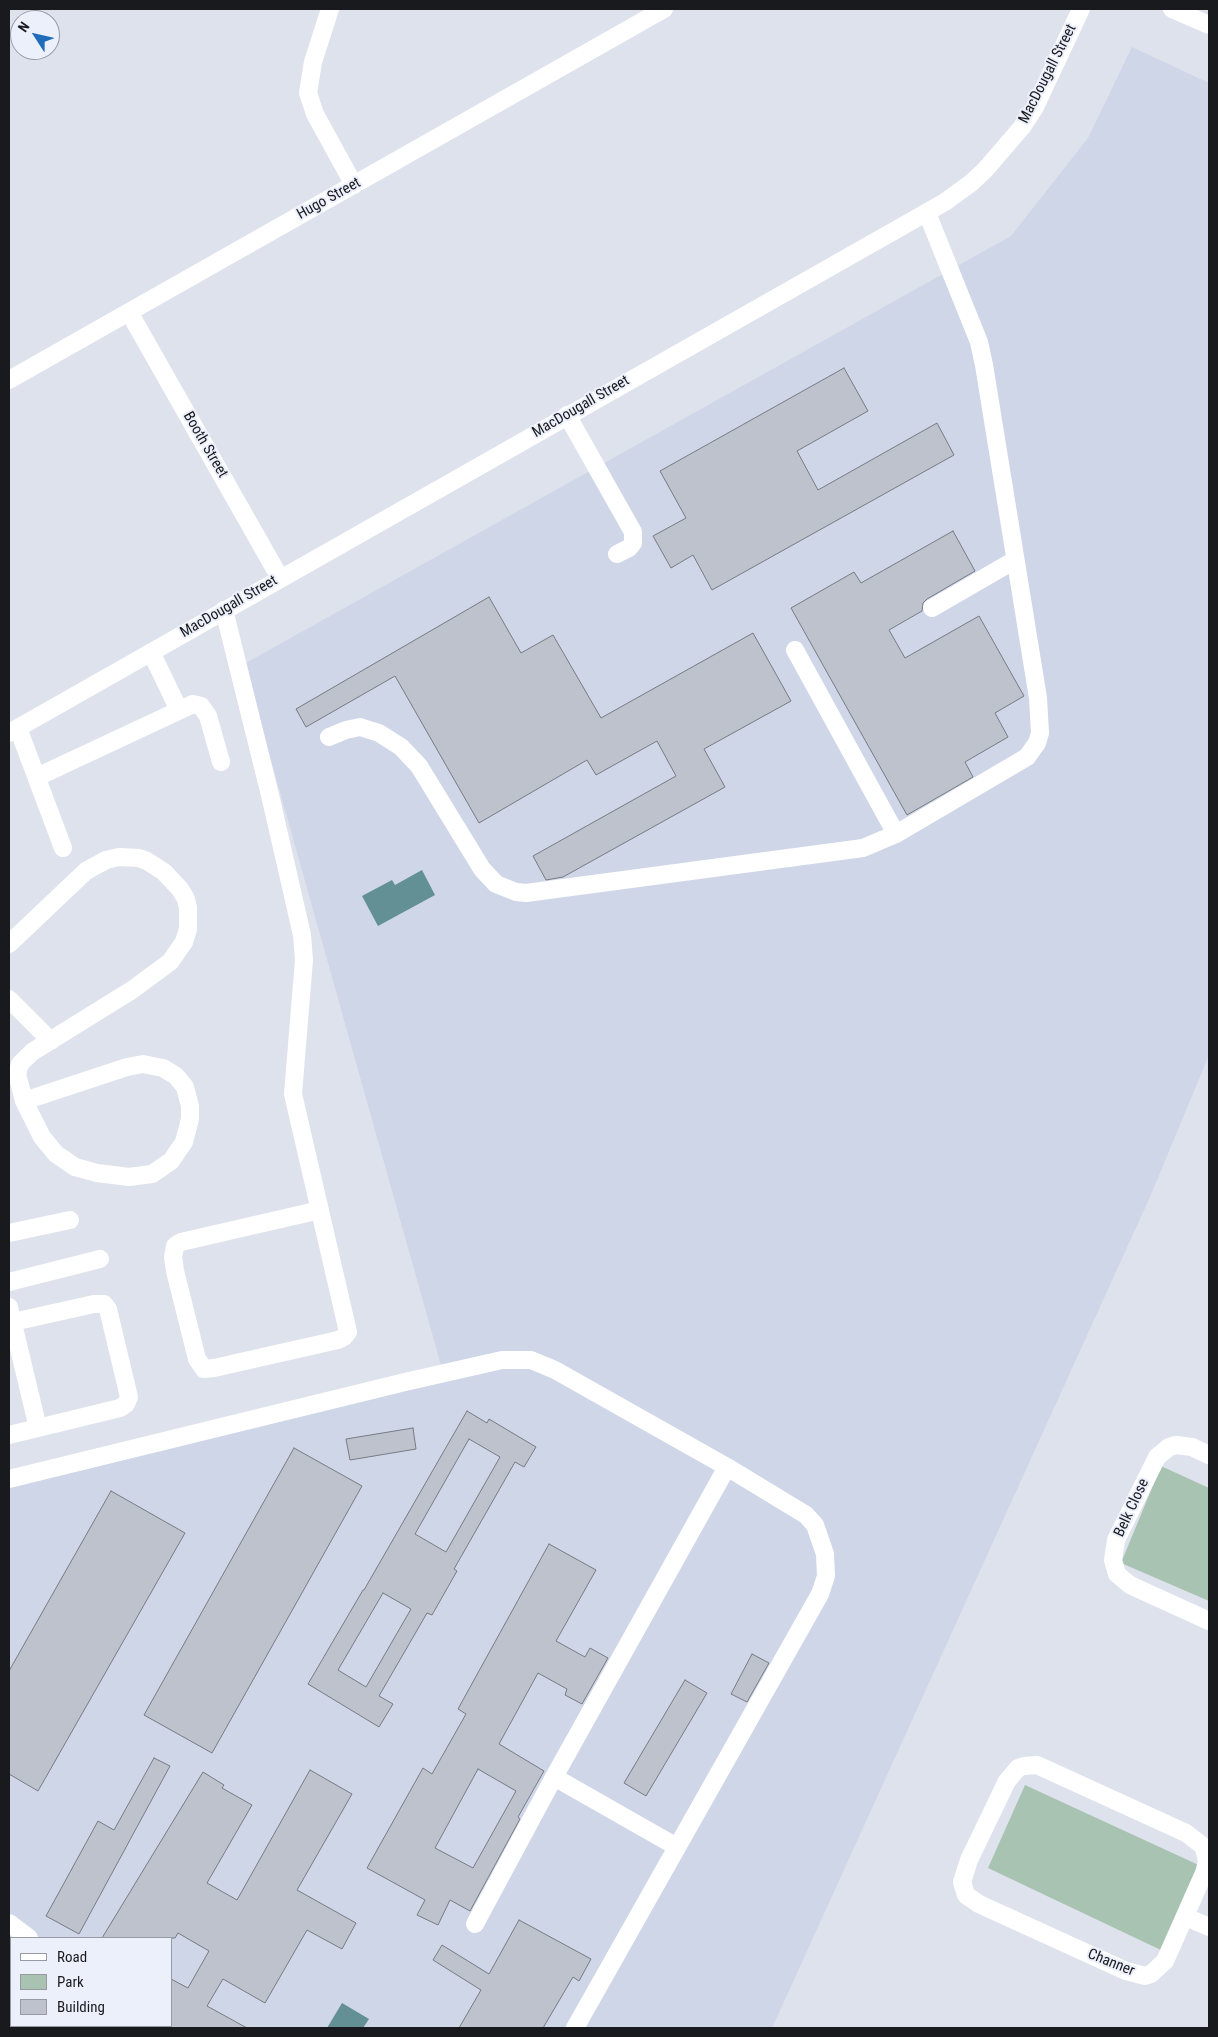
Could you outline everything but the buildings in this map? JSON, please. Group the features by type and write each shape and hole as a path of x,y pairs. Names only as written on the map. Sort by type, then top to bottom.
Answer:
{"street":[{"path":"330,9 313,62 308,93 315,114 354,185"},
{"name":"Hugo Street","path":"9,380 354,185 646,13 664,9"},
{"name":"MacDougall Street","path":"14,730 566,415 927,213 971,183 1010,143 1035,107 1081,9"},
{"path":"1172,9 1209,25"},
{"path":"329,737 353,727 360,727 379,733 400,747 419,766 482,869 496,884 516,892 536,893 863,848 896,834 1027,757 1037,743 1040,733 1038,698 982,352 927,213"},
{"name":"Booth Street","path":"129,312 280,578"},
{"path":"566,415 634,534 631,546 617,554"},
{"path":"932,608 1015,560"},
{"path":"224,610 270,795 302,935 303,967 293,1094 348,1327 347,1335 338,1340 204,1369 197,1359 175,1271 173,1257 175,1246 181,1242 320,1210"},
{"path":"794,650 896,834"},
{"path":"151,652 178,710"},
{"path":"37,777 193,704 199,704 208,716 221,762"},
{"path":"14,730 37,777 63,848"},
{"path":"9,944 86,871 106,860 129,857 147,861 173,879 186,899 188,929 184,942 170,962 132,990 24,1059 18,1069 17,1080 24,1101 42,1137 56,1154 80,1169 121,1176 152,1174 166,1165 178,1152 184,1142 190,1119 189,1096 180,1080 170,1071 150,1065 127,1067 24,1101"},
{"path":"9,999 51,1041"},
{"path":"9,1233 70,1220"},
{"path":"9,1282 100,1259"},
{"path":"9,1435 38,1428 120,1408 128,1402 129,1393 108,1309 104,1304 11,1315 38,1428"},
{"path":"9,1479 405,1382 502,1360 530,1360 555,1370 727,1467 794,1507 815,1525 825,1554 826,1576 820,1594 575,2028"},
{"name":"Belk Close","path":"1209,1456 1192,1447 1176,1445 1169,1447 1157,1457 1116,1540 1113,1560 1117,1574 1130,1585 1209,1621"},
{"path":"475,1924 554,1777 727,1467"},
{"name":"Channer","path":"1037,1764 1186,1833 1200,1842 1204,1847 1207,1862 1186,1917 1165,1961 1151,1974 1138,1975 979,1904 966,1895 962,1882 969,1860 1007,1781 1018,1768 1037,1764"},
{"path":"554,1777 677,1847"},
{"path":"1186,1917 1209,1927"},
{"path":"9,1923 28,1937"}],"shaded area":[{"path":"1132,47 1209,83 1209,1055 1150,1197 772,2028 9,2028 9,1477 444,1376 244,664 1011,236 1088,138"},
{"path":"422,870 435,895 378,926 362,896 392,880 395,885"},
{"path":"342,2003 369,2019 363,2028 327,2028"}],"green space":[{"path":"1161,1466 1209,1488 1209,1601 1121,1563"},
{"path":"1025,1785 1203,1867 1165,1952 988,1868"}]}
